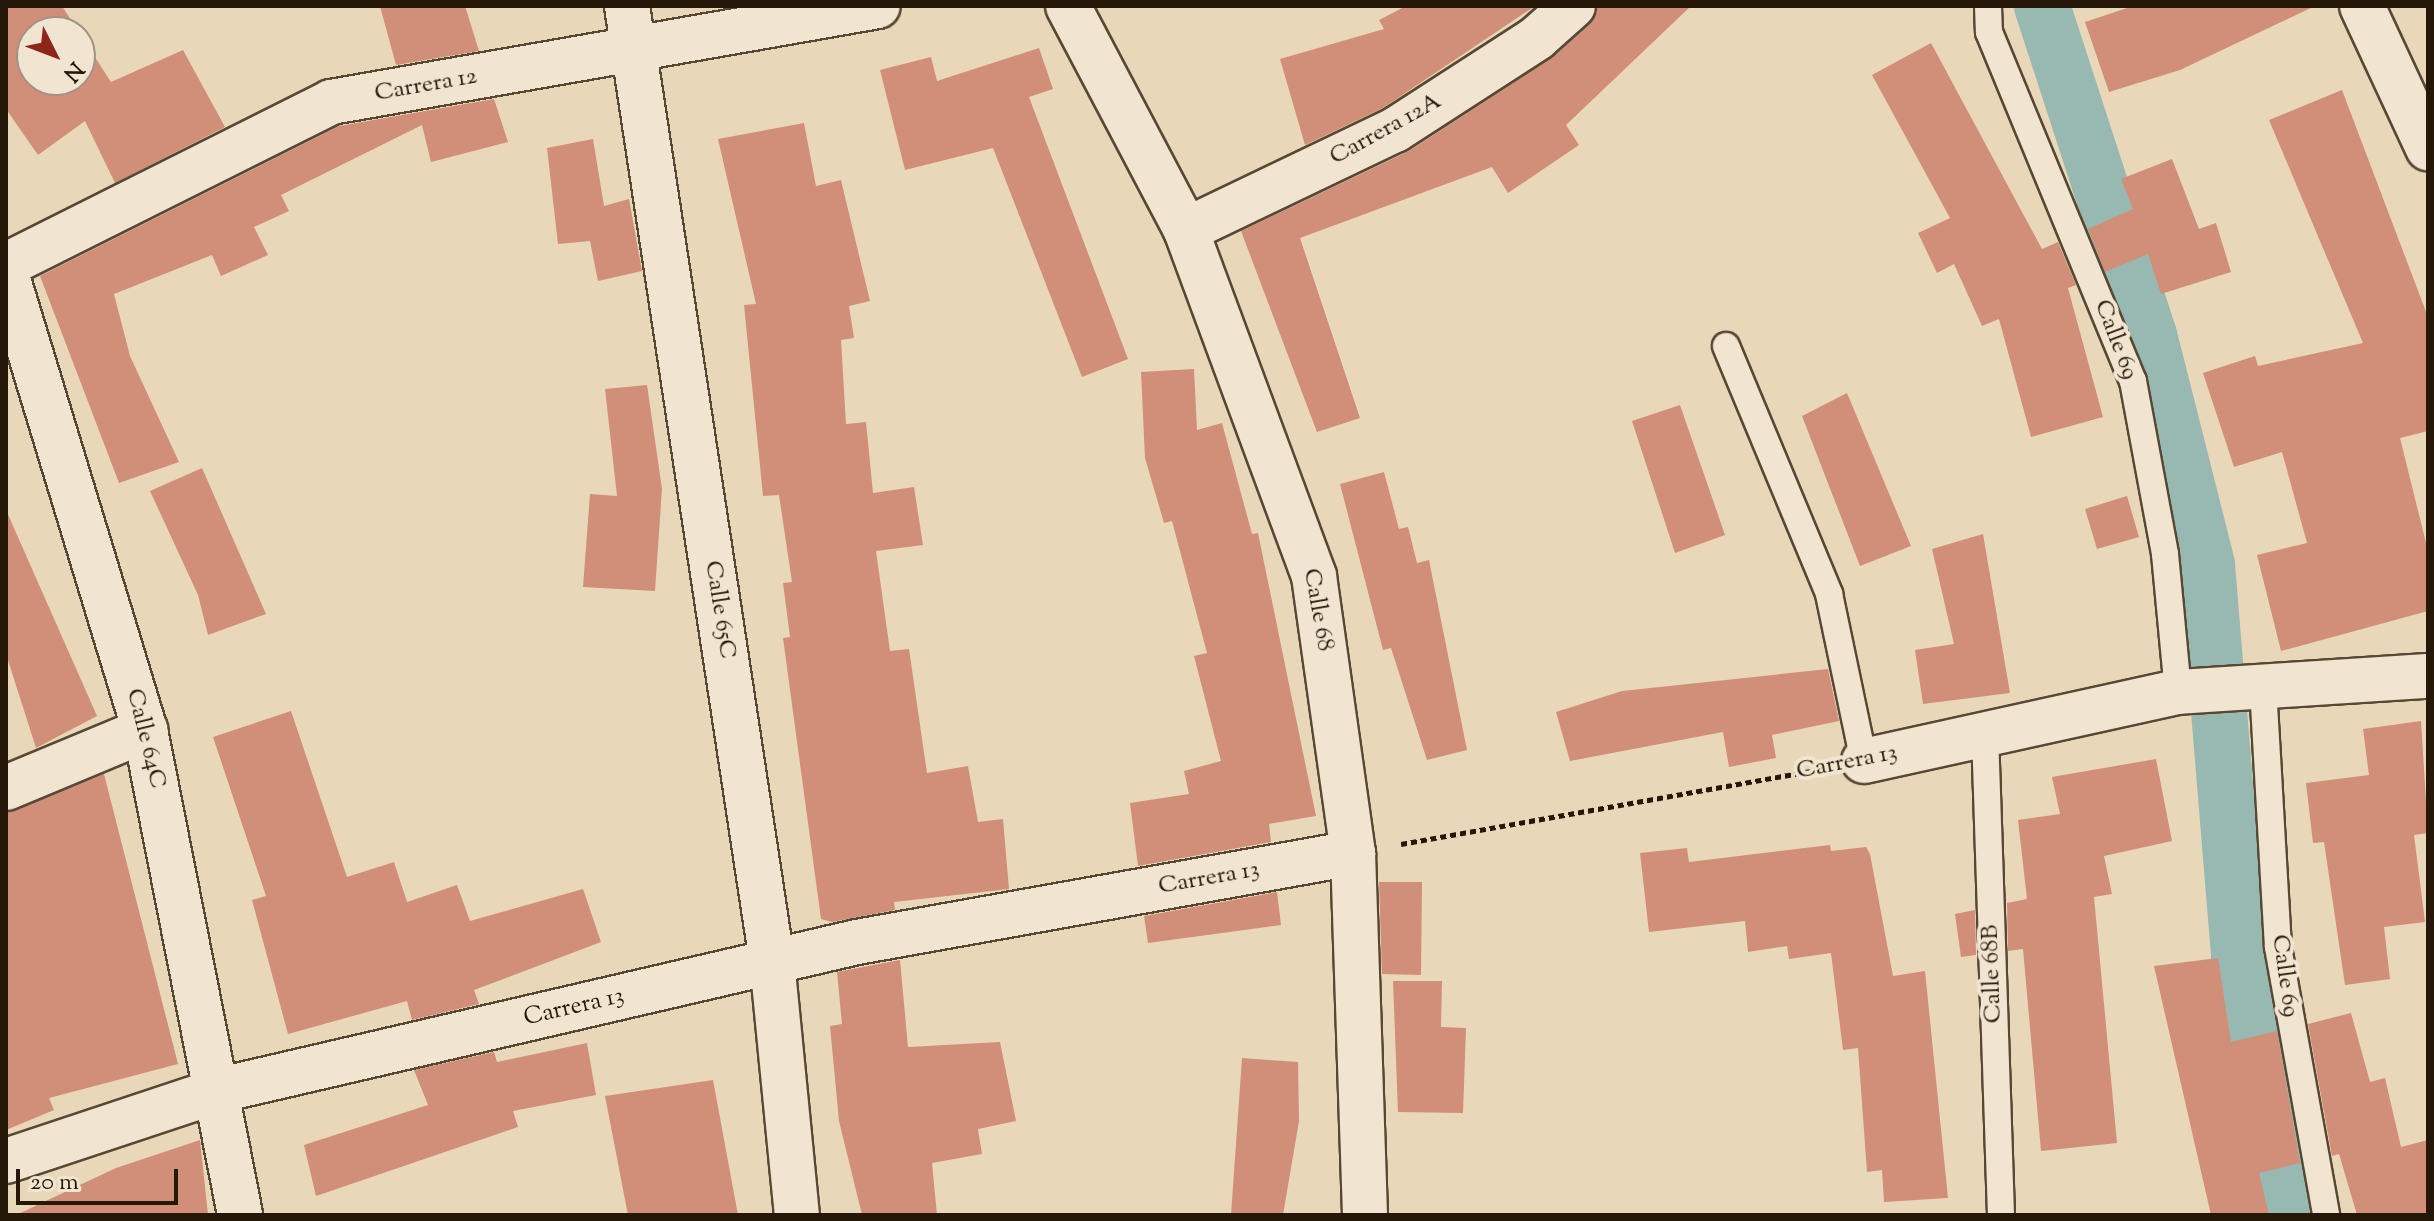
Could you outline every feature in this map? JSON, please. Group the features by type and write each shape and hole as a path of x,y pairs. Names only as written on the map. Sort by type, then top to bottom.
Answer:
{"street":[{"name":"Calle 65C","path":"627,6 772,961 797,1215"},
{"name":"Carrera 12","path":"6,265 331,102 878,6"},
{"name":"Calle 68","path":"1068,6 1186,230 1314,576 1353,853 1365,1215"},
{"name":"Carrera 12A","path":"1186,230 1395,130 1537,38 1573,6"},
{"path":"2362,6 2428,148"},
{"name":"Calle 64C","path":"6,273 145,730 220,1090 240,1215"},
{"name":"Carrera 13","path":"1864,761 2186,692 2428,676"},
{"path":"6,788 145,730"},
{"name":"Carrera 13","path":"6,1161 220,1090 772,961 1353,853"}],"lane":[{"name":"Calle 69","path":"1988,6 1989,32 2133,381 2165,554 2186,692"},
{"path":"1726,346 1829,594 1864,761"},
{"name":"Calle 69","path":"2257,687 2278,947 2326,1215"},
{"name":"Calle 68B","path":"1985,733 2001,1215"}],"path":[{"name":"Carrera 13","path":"1353,853 1864,761"}],"building":[{"path":"6,6 62,6 69,16 16,16 16,96 96,96 96,59 111,82 183,50 225,127 115,183 85,121 38,155 6,109"},
{"path":"380,6 465,6 479,51 396,65"},
{"path":"1406,6 1535,6 1383,108 1305,145 1280,59 1384,29 1379,20"},
{"path":"1597,6 1691,6 1566,125 1579,145 1508,193 1492,167 1300,238 1360,418 1317,432 1241,231 1409,151 1553,57 1590,24"},
{"path":"2133,6 2315,6 2180,70 2109,92 2085,22"},
{"path":"1931,43 2042,249 2058,242 2076,285 2068,288 2103,417 2031,437 1999,319 1982,326 1954,264 1937,273 1918,233 1950,218 1872,75"},
{"path":"1039,48 1053,89 1029,97 1128,359 1082,377 993,148 905,170 880,70 931,57 937,81"},
{"path":"2342,90 2428,317 2428,431 2400,438 2428,551 2428,611 2281,651 2257,555 2307,543 2282,452 2234,467 2203,373 2255,356 2258,366 2363,343 2269,120"},
{"path":"494,99 508,142 431,162 422,125 281,195 289,211 254,227 268,255 221,276 212,255 114,294 130,356 179,462 119,483 40,276 339,126"},
{"path":"804,123 816,186 841,180 870,301 849,306 854,338 841,340 846,424 866,422 873,493 914,487 923,545 876,551 890,651 909,649 927,773 968,766 978,822 1003,819 1009,889 894,902 895,910 832,922 821,919 783,638 790,637 783,583 792,582 779,495 763,496 744,305 756,304 718,139"},
{"path":"593,139 604,206 629,199 642,271 598,281 590,241 558,244 547,148"},
{"path":"2172,159 2199,229 2216,223 2231,272 2161,294 2148,254 2105,272 2088,229 2133,209 2121,179"},
{"path":"1194,369 1197,430 1222,423 1252,534 1258,533 1316,816 1269,824 1271,842 1138,866 1130,803 1189,794 1184,771 1221,761 1194,656 1207,653 1172,521 1164,523 1145,458 1141,372"},
{"path":"647,385 662,489 655,591 583,587 590,494 617,496 605,389"},
{"path":"1847,393 1911,546 1860,566 1802,416"},
{"path":"1680,405 1725,535 1675,553 1632,421"},
{"path":"202,468 266,614 208,635 198,595 150,491"},
{"path":"1384,472 1399,529 1408,527 1417,563 1429,560 1467,750 1427,760 1391,648 1383,650 1340,484"},
{"path":"2127,496 2139,537 2097,549 2085,509"},
{"path":"6,510 97,716 36,748 6,654"},
{"path":"1983,534 2010,693 1923,704 1915,650 1954,644 1932,549"},
{"path":"1828,669 1839,721 1772,735 1776,758 1729,767 1723,732 1570,761 1556,712 1622,691"},
{"path":"291,711 347,877 394,862 407,902 457,885 470,921 583,889 601,942 474,990 479,1004 412,1020 407,1001 288,1034 252,900 266,896 213,737"},
{"path":"2421,721 2428,833 2414,835 2425,922 2384,927 2390,979 2345,985 2324,842 2313,843 2306,783 2369,775 2363,729"},
{"path":"2156,759 2172,841 2104,856 2112,894 2094,897 2117,1143 2041,1151 2023,949 2008,951 2007,903 2027,899 2018,820 2060,814 2052,777"},
{"path":"104,774 178,1064 49,1098 54,1110 6,1130 6,813"},
{"path":"1830,845 1831,851 1866,847 1870,854 1893,976 1925,971 1948,1198 1884,1202 1882,1170 1867,1172 1858,1048 1843,1050 1831,953 1789,959 1787,946 1748,952 1745,921 1649,932 1640,853 1687,848 1689,862"},
{"path":"1379,882 1422,882 1421,975 1382,974"},
{"path":"1277,892 1281,925 1148,943 1144,916"},
{"path":"1975,910 1976,955 1961,957 1955,914"},
{"path":"2218,958 2231,1042 2277,1031 2300,1163 2259,1173 2269,1215 2211,1215 2154,966"},
{"path":"900,960 908,1047 1000,1042 1016,1121 978,1129 982,1154 932,1163 937,1215 862,1215 839,1121 830,1026 842,1024 837,972"},
{"path":"1393,981 1442,981 1441,1027 1466,1028 1463,1113 1398,1112"},
{"path":"2351,1013 2370,1082 2385,1078 2401,1147 2428,1140 2428,1215 2357,1215 2339,1154 2332,1156 2308,1024"},
{"path":"587,1043 596,1095 513,1111 518,1127 316,1196 304,1145 428,1105 414,1070 494,1052 497,1062"},
{"path":"1242,1058 1298,1062 1299,1121 1283,1215 1231,1215"},
{"path":"713,1080 738,1215 628,1215 605,1096"},
{"path":"200,1140 208,1215 16,1215 116,1168"}],"waterway":[{"path":"2042,6 2149,335 2207,565 2239,958 2283,1215"}]}
